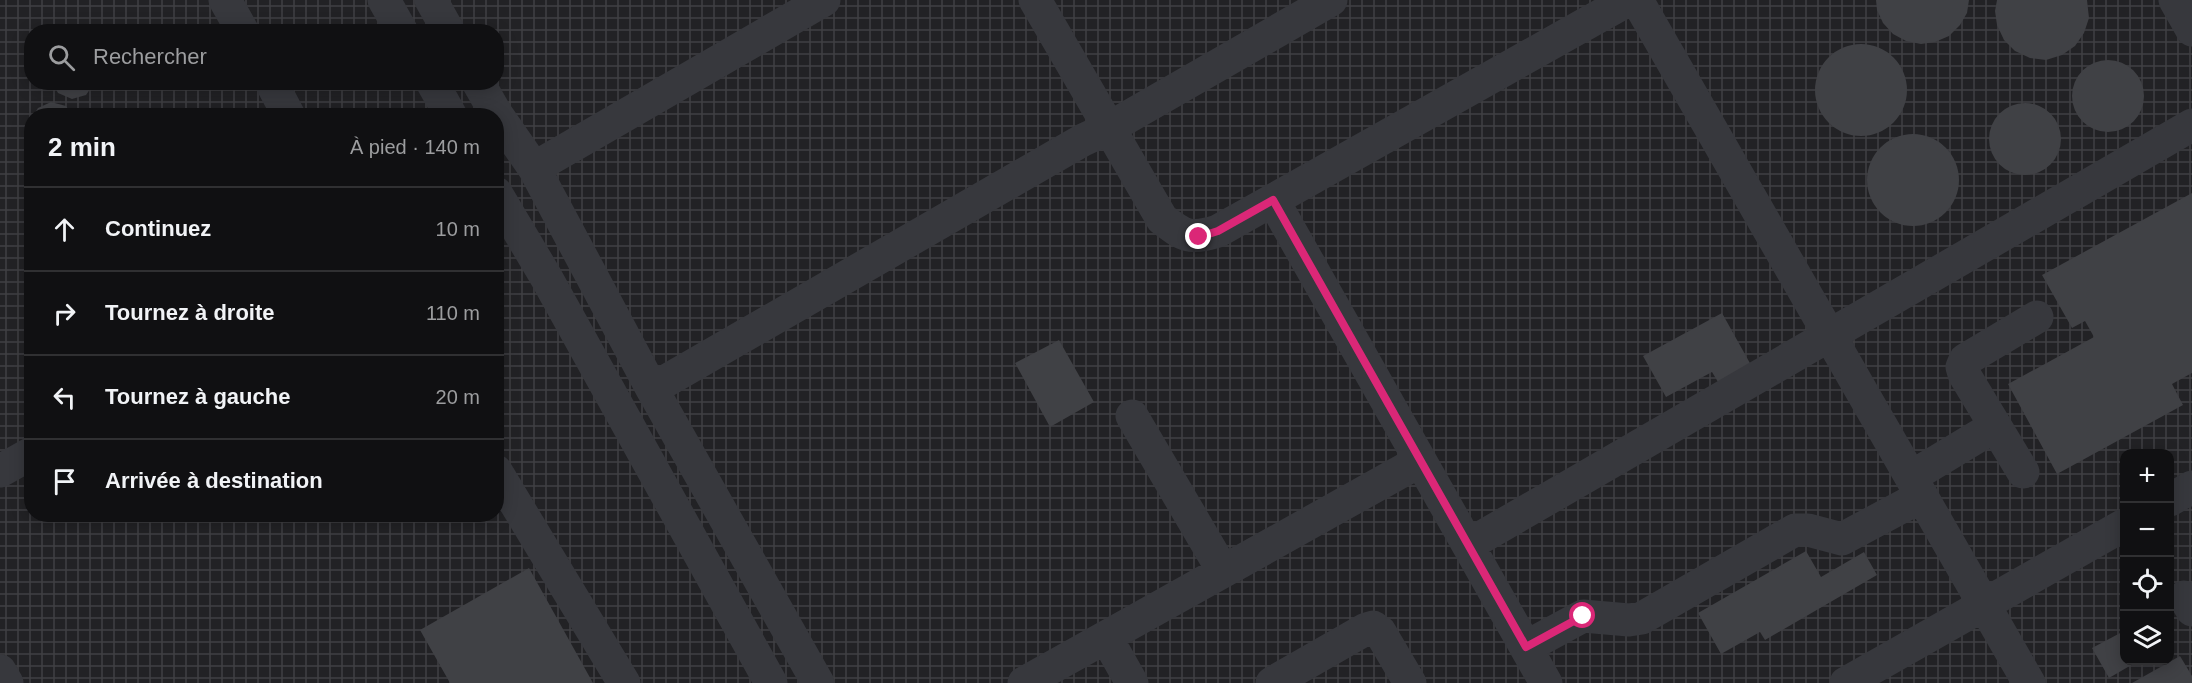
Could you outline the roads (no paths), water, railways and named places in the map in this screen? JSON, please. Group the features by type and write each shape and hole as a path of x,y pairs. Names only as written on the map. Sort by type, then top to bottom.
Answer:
{"lane":[{"path":"225,0 238,24"},
{"path":"384,0 398,24"},
{"path":"431,0 444,24"},
{"path":"534,168 824,0"},
{"path":"1035,0 1162,219 1180,233 1199,237 1218,231 1628,0"},
{"path":"652,389 1083,140 1109,128 1331,0"},
{"path":"1637,0 2029,683"},
{"path":"275,90 285,108"},
{"path":"436,90 447,108"},
{"path":"483,90 493,108"},
{"path":"504,125 534,168 652,389 818,683"},
{"path":"1468,545 2192,125"},
{"path":"1273,200 1546,683"},
{"path":"504,206 546,277 771,683"},
{"path":"2023,472 1962,367 1965,360 2037,317"},
{"path":"1132,416 1223,571"},
{"path":"1526,647 1583,616 1629,620 1642,618 1795,530 1808,530 1842,539 1995,426"},
{"path":"0,471 24,458"},
{"path":"1024,683 1420,460"},
{"path":"504,484 624,683"},
{"path":"2174,497 2192,487"},
{"path":"1846,683 2120,527"},
{"path":"1272,683 1366,628 1373,627 1380,632 1410,683"},
{"path":"1106,637 1132,683"},
{"path":"0,671 7,683"}]}
